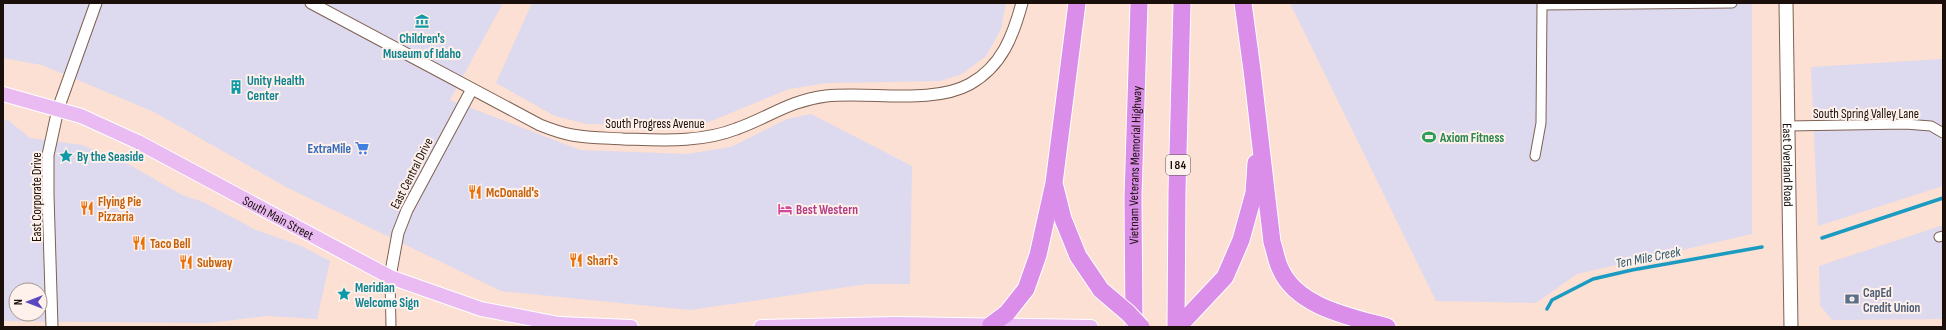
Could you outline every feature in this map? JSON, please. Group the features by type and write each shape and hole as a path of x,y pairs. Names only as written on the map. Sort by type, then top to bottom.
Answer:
{"highway":[{"path":"992,325 1007,313 1026,289 1038,255 1054,183 1077,3"},
{"name":"Vietnam Veterans Memorial Highway","path":"1134,327 1133,197 1139,3"},
{"name":"I 84","path":"1177,327 1177,191 1182,3"},
{"path":"1243,3 1272,242 1280,269 1295,289 1313,303 1338,314 1387,327"},
{"path":"1177,327 1225,277 1241,240 1254,193 1258,119"},
{"path":"1054,183 1063,219 1078,256 1100,290 1128,313 1141,327"}],"main road":[{"name":"East Overland Road","path":"1786,3 1791,327"},
{"name":"South Main Street","path":"3,94 81,116 138,142 390,277 481,309 559,324 632,327"},
{"path":"760,327 895,324 1091,327"}],"street":[{"name":"East Corporate Drive","path":"52,327 48,155 58,109 96,3"},
{"name":"South Progress Avenue","path":"311,3 540,126 570,135 678,140 708,138 744,127 784,106 809,99 828,96 927,95 957,90 970,84 994,65 1003,54 1016,28 1022,3"},
{"path":"1535,156 1541,123 1542,5 1732,3"},
{"name":"East Central Drive","path":"390,277 398,233 407,210 472,89"},
{"name":"South Spring Valley Lane","path":"1788,126 1905,124 1931,126 1943,133"},
{"path":"390,277 390,327"}],"shaded area":[{"path":"3,3 503,3 450,100 580,150 687,154 731,147 787,119 811,114 912,166 910,284 867,284 690,310 501,291 286,187 154,112 42,65 3,58"},
{"path":"532,3 1006,3 1001,29 986,56 962,74 940,81 827,83 789,89 699,126 587,124 555,116 496,83"},
{"path":"1290,3 1752,3 1752,234 1577,274 1536,303 1436,301"},
{"path":"1943,59 1943,186 1818,226 1811,67"},
{"path":"3,119 9,121 30,138 82,145 130,165 182,195 203,202 256,230 299,245 330,261 317,319 267,316 208,323 48,321 48,282 8,282 8,321 3,321"},
{"path":"1943,225 1943,319 1832,320 1820,305 1819,266"}],"waterway":[{"name":"Ten Mile Creek","path":"1822,238 1943,198"},
{"name":"Ten Mile Creek","path":"1547,309 1552,300 1593,279 1632,270 1762,247"}],"place":[{"name":"Children's Museum of Idaho","path":"422,21"},
{"name":"Unity Health Center","path":"236,87"},
{"name":"Axiom Fitness","path":"1429,137"},
{"name":"ExtraMile","path":"362,148"},
{"name":"By the Seaside","path":"66,156"},
{"name":"McDonald's","path":"475,192"},
{"name":"Flying Pie Pizzaria","path":"87,208"},
{"name":"Best Western","path":"785,209"},
{"name":"Taco Bell","path":"139,243"},
{"name":"Shari's","path":"576,260"},
{"name":"Subway","path":"186,262"},
{"name":"Meridian Welcome Sign","path":"344,294"},
{"name":"CapEd Credit Union","path":"1852,299"}]}
